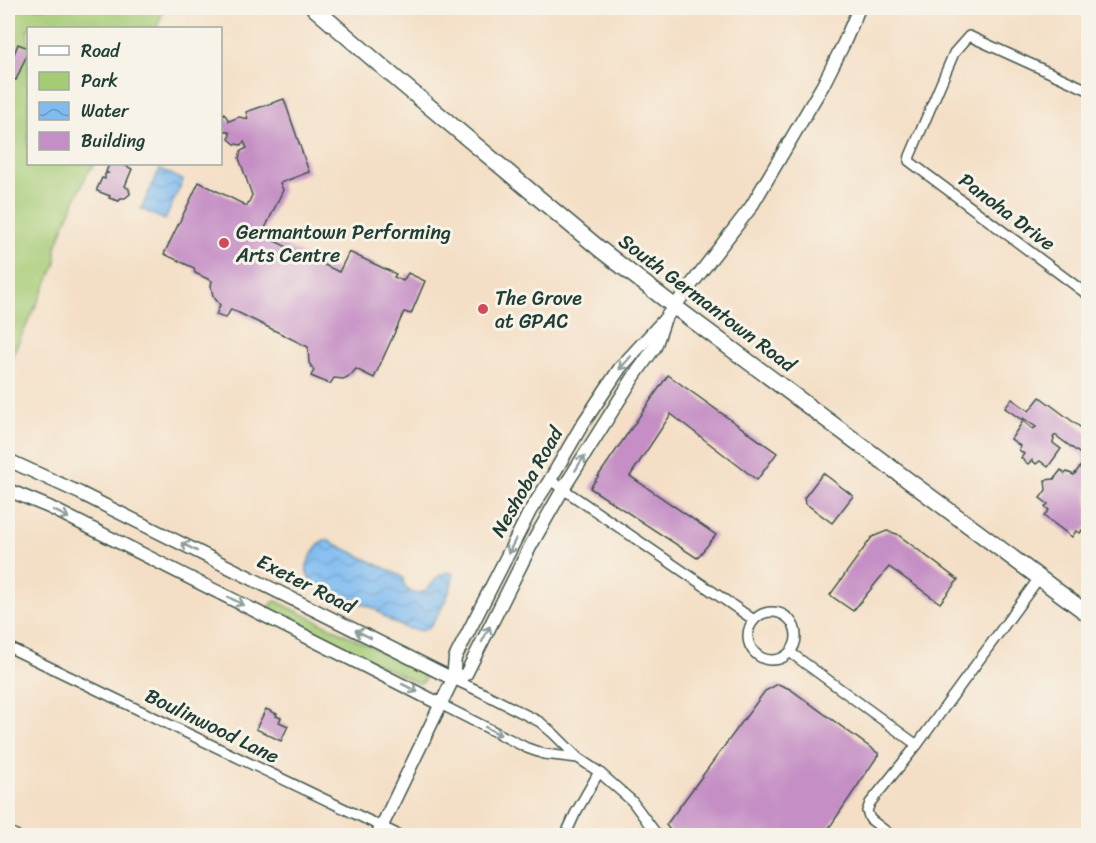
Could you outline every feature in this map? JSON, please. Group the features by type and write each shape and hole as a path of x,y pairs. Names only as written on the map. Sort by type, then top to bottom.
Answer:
{"main road":[{"name":"South Germantown Road","path":"314,8 601,250 1089,614"}],"street":[{"name":"Neshoba Road","path":"379,831 453,680 455,658 530,512 582,425 620,368 675,307 756,198 817,95 859,8"},
{"name":"Panoha Drive","path":"1089,90 969,36 954,53 909,161 1089,295"},
{"name":"Neshoba Road","path":"453,680 466,674 530,547 563,489 655,347 664,320"},
{"name":"Exeter Road","path":"8,460 80,493 540,722 578,758 632,801 658,836"},
{"path":"550,480 754,620"},
{"name":"Exeter Road","path":"8,490 49,507 527,748 544,754 578,758"},
{"path":"892,836 870,819 867,811 870,803 917,745 1039,578"},
{"path":"767,612 782,613 793,623 797,638 791,653 772,661 758,657 752,651 749,644 749,627 759,615 767,612"},
{"name":"Boulinwood Lane","path":"8,647 379,831 401,836"},
{"path":"791,653 917,745"},
{"path":"564,836 598,772"},
{"path":"8,831 17,836"}],"green space":[{"path":"8,8 164,8 157,27 27,27 27,165 94,165 87,174 65,223 56,247 56,264 8,364"},
{"path":"276,601 421,671 425,677 424,681 415,682 273,613 270,606"}],"water":[{"path":"160,169 183,180 165,220 141,209"},
{"path":"327,540 401,576 404,586 412,593 424,592 442,574 448,572 453,574 447,596 432,624 420,631 409,629 393,622 371,607 328,593 317,587 307,571 309,560 321,543"}],"building":[{"path":"18,44 27,48 27,54 16,80 8,77 8,69"},
{"name":"Germantown Performing Arts Centre","path":"284,99 309,172 280,183 283,190 262,235 339,272 349,252 396,274 394,277 403,281 408,273 425,281 411,314 404,312 374,378 356,369 344,379 334,378 330,384 311,376 314,370 309,363 308,347 231,309 226,318 216,315 220,305 213,296 212,281 195,273 194,268 164,254 199,182 247,206 252,195 239,158 241,151 247,148 244,142 241,145 235,144 229,139 230,133 222,129 224,113 229,121 239,117 248,119 246,112"},
{"path":"109,165 124,165 132,169 125,186 129,189 130,194 119,201 97,191 102,178 105,179 105,174 108,173 106,172"},
{"path":"668,375 777,453 757,480 671,414 630,476 716,535 697,558 590,488"},
{"path":"1040,397 1088,433 1088,527 1080,533 1076,531 1072,537 1044,516 1049,510 1045,507 1048,504 1040,498 1046,490 1045,480 1054,479 1061,470 1065,474 1067,472 1074,475 1085,460 1083,456 1055,435 1053,443 1061,449 1048,467 1040,461 1036,464 1032,460 1028,464 1021,458 1024,454 1019,450 1020,446 1011,439 1023,421 1033,429 1036,427 1005,408 1012,399 1029,411"},
{"path":"823,473 853,496 832,523 805,503 804,498"},
{"path":"887,531 897,534 958,580 940,603 889,567 853,611 830,595 872,537"},
{"path":"778,684 790,689 879,754 829,828 839,836 674,836 666,825 765,691"},
{"path":"266,709 277,714 276,716 281,718 279,722 288,726 281,741 256,729"}],"place":[{"name":"Germantown Performing Arts Centre","path":"224,243"},
{"name":"The Grove at GPAC","path":"483,309"}]}
